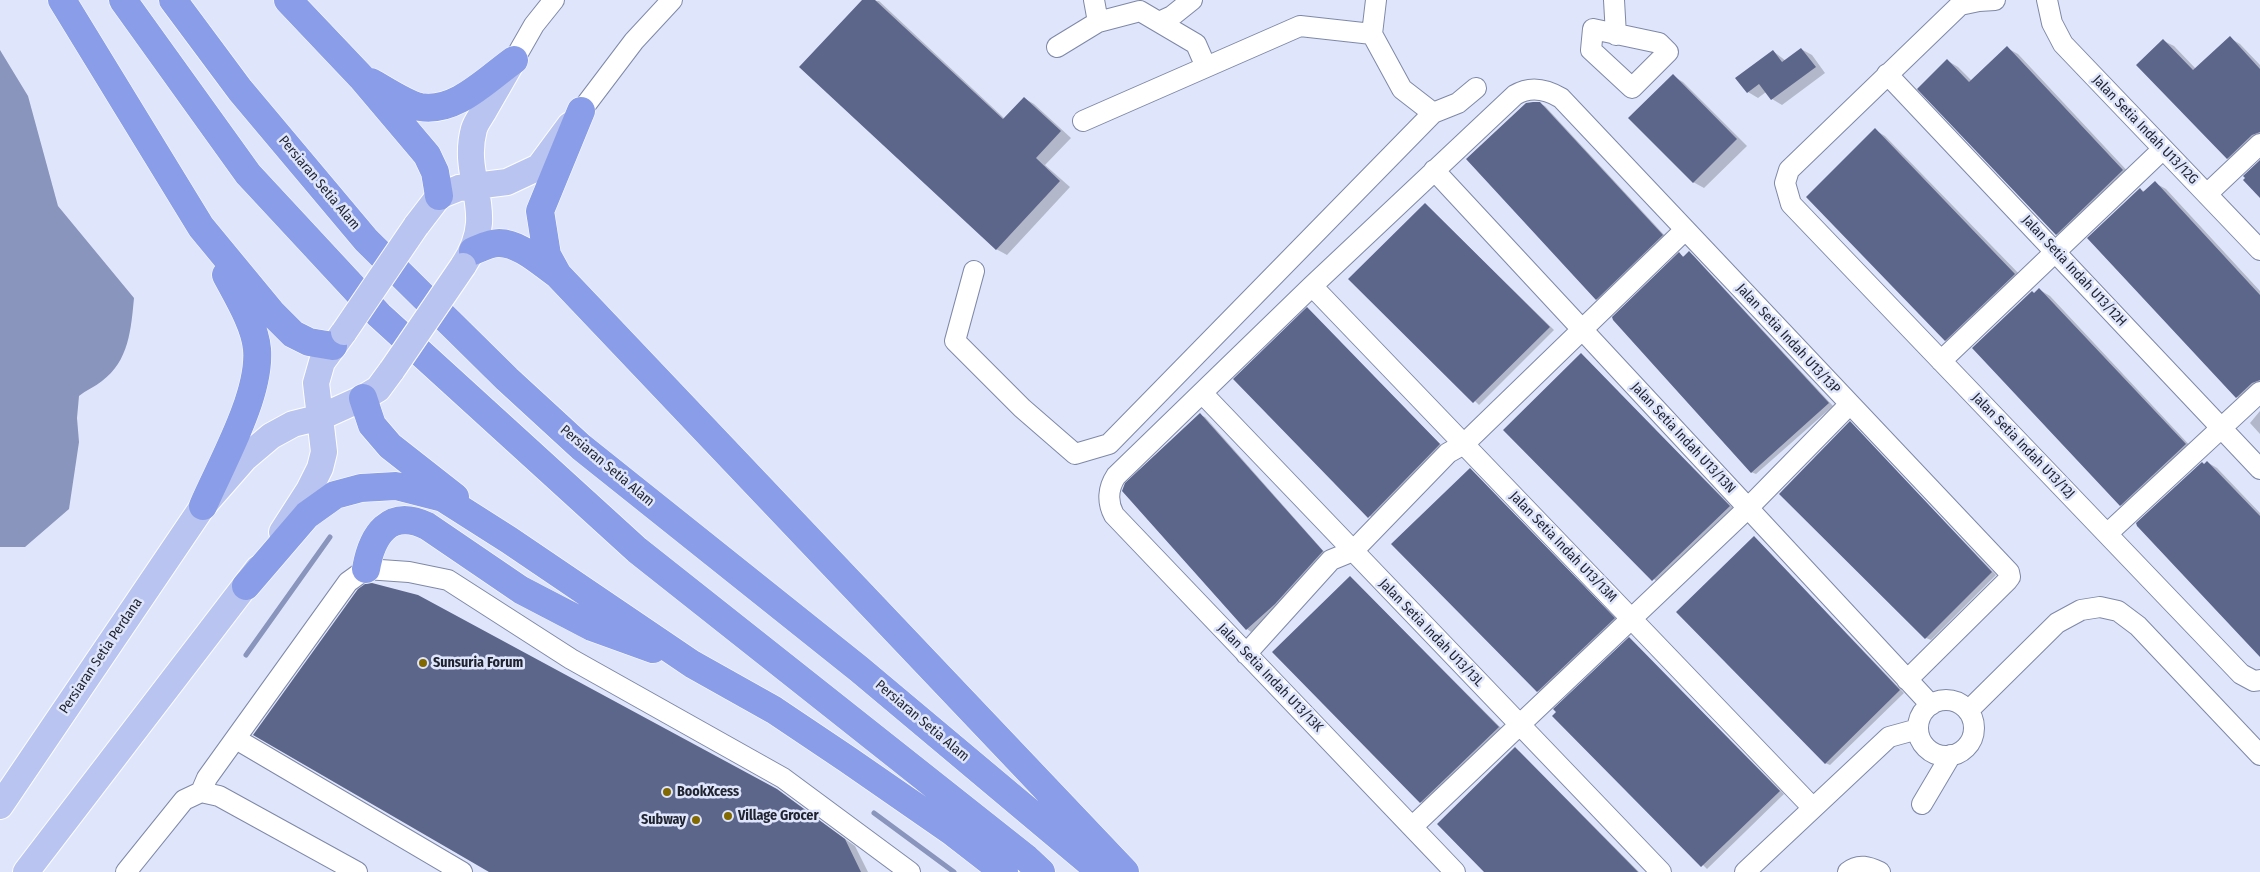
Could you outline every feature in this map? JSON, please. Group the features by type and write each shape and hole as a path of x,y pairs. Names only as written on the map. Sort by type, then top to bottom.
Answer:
{"highway":[{"path":"62,0 201,227 246,314 257,348 253,388 202,506"},
{"path":"123,0 248,174 379,315 637,550 1042,872"},
{"name":"Persiaran Setia Alam","path":"173,0 240,90 366,240 507,379 581,446 860,669 1101,872"},
{"path":"288,0 361,77 427,155 435,172 439,196"},
{"path":"361,77 419,106 442,107 458,101 514,60"},
{"path":"558,275 547,255 540,212 581,111"},
{"path":"201,227 272,313 294,334 310,342 338,339"},
{"path":"468,259 489,245 501,243 521,250 558,275 1124,872"},
{"path":"363,398 372,425 390,446 510,540"},
{"path":"246,586 307,515 335,495 361,488 396,486 443,498 510,540 692,664 774,710 951,831 1004,872"},
{"path":"366,570 369,554 378,534 392,523 404,519 416,521 427,526 521,590 592,627 692,664"}],"main road":[{"name":"Persiaran Setia Perdana","path":"0,806 202,506 245,458 272,436 293,424 321,417 363,398 378,389 392,370 468,259 480,225 480,208 470,157 474,128 514,60"},
{"path":"26,872 246,586 309,490 320,468 324,452 316,383 322,362 416,226 439,196 459,188 507,182 539,167 581,111"}],"street":[{"path":"514,60 534,25 554,0"},
{"path":"581,111 634,41 672,0"},
{"path":"1094,0 1098,22"},
{"path":"1159,22 1172,16 1192,0"},
{"path":"1376,0 1372,34 1402,89 1433,113"},
{"path":"1614,0 1616,34"},
{"path":"1887,74 1960,5 1996,0"},
{"name":"Jalan Setia Indah U13/12G","path":"2047,0 2052,23 2063,44 2260,250"},
{"path":"1057,47 1098,22 1140,11 1196,44 1206,68"},
{"path":"1083,121 1300,26 1372,34"},
{"name":"Jalan Setia Indah U13/12J","path":"1887,74 1789,170 1785,183 1790,204 2241,674 2254,681 2260,680"},
{"name":"Jalan Setia Indah U13/12H","path":"1887,74 2260,469"},
{"path":"974,271 955,342 1022,408 1075,454 1109,444 1433,113 1458,103 1476,88"},
{"name":"Jalan Setia Indah U13/13P","path":"1434,170 1515,95 1523,90 1545,91 1561,98 2009,572 2007,581 1907,680"},
{"path":"2207,194 2260,144"},
{"path":"1941,361 2163,149"},
{"path":"1202,393 1434,170"},
{"name":"Jalan Setia Indah U13/13N","path":"1434,170 1931,705"},
{"path":"1246,654 1331,560 1353,551 1448,453 1464,444 1685,230"},
{"name":"Jalan Setia Indah U13/13M","path":"1312,286 1813,808"},
{"path":"2107,534 2260,392"},
{"name":"Jalan Setia Indah U13/13K","path":"1202,393 1116,476 1111,483 1109,495 1110,506 1114,515 1455,872"},
{"name":"Jalan Setia Indah U13/13L","path":"1202,393 1661,872"},
{"path":"1412,827 1748,508 1850,404"},
{"path":"202,792 207,778 348,582 366,570 409,572 448,580 571,659 783,778 903,870"},
{"path":"1968,711 2057,623 2082,610 2100,607 2118,611 2138,626 2260,755"},
{"path":"1946,700 1962,705 1968,711 1974,728 1968,746 1951,755 1942,756 1926,747 1920,739 1918,730 1919,720 1924,711 1931,705 1946,700"},
{"path":"1746,872 1889,737 1918,730"},
{"path":"236,739 462,872"},
{"path":"1922,804 1951,755"},
{"path":"126,872 184,800 202,792 219,796 357,872"},
{"path":"1848,872 1854,867 1866,866 1880,872"}],"water":[{"path":"0,50 28,96 58,206 134,298 130,333 118,364 102,381 79,396 77,418 79,442 69,509 25,547 0,547"}],"building":[{"path":"862,0 875,0 1003,119 1024,97 1061,131 1036,158 1060,181 996,250 799,67"},
{"path":"2230,36 2260,69 2260,132 2252,135 2227,159 2136,65 2163,39 2193,70"},
{"path":"2007,46 2123,170 2056,235 1917,89 1947,59 1969,82"},
{"path":"1801,48 1816,67 1771,100 1759,84 1747,93 1735,78 1773,50 1782,62"},
{"path":"1673,74 1737,139 1693,183 1628,118"},
{"path":"1540,102 1663,235 1596,300 1466,159 1526,103"},
{"path":"1875,128 2015,274 1945,341 1806,197"},
{"path":"2260,160 2260,198 2243,180 2245,178 2243,176"},
{"path":"2155,181 2260,295 2260,380 2252,383 2236,398 2087,238 2140,188 2143,192"},
{"path":"1425,203 1550,327 1473,403 1348,279"},
{"path":"1689,251 1829,403 1751,473 1612,317 1679,252 1683,257"},
{"path":"2039,288 2186,444 2120,506 1972,348 2032,291 2034,293"},
{"path":"1307,307 1440,444 1368,518 1233,379"},
{"path":"1581,353 1730,506 1652,581 1503,430"},
{"path":"1200,413 1323,551 1275,604 1246,630 1122,491 1125,483"},
{"path":"1850,421 1992,572 1925,639 1779,494"},
{"path":"2207,461 2260,516 2260,657 2136,523 2202,462 2204,464"},
{"path":"1470,468 1615,618 1537,692 1391,544"},
{"path":"1754,536 1900,690 1825,764 1676,612"},
{"path":"1350,576 1499,727 1420,803 1272,652"},
{"name":"Sunsuria Forum","path":"372,583 418,595 777,789 845,839 861,872 489,872 253,735 358,589 365,584"},
{"path":"1629,637 1780,791 1701,867 1552,716 1556,712 1553,709"},
{"path":"1515,747 1638,872 1484,872 1437,824"}],"waterway":[{"path":"246,655 330,537"},
{"path":"874,813 954,872"}],"place":[{"name":"Sunsuria Forum","path":"423,663"},
{"name":"BookXcess","path":"667,792"},
{"name":"Village Grocer","path":"728,816"},
{"name":"Subway","path":"696,820"}]}
